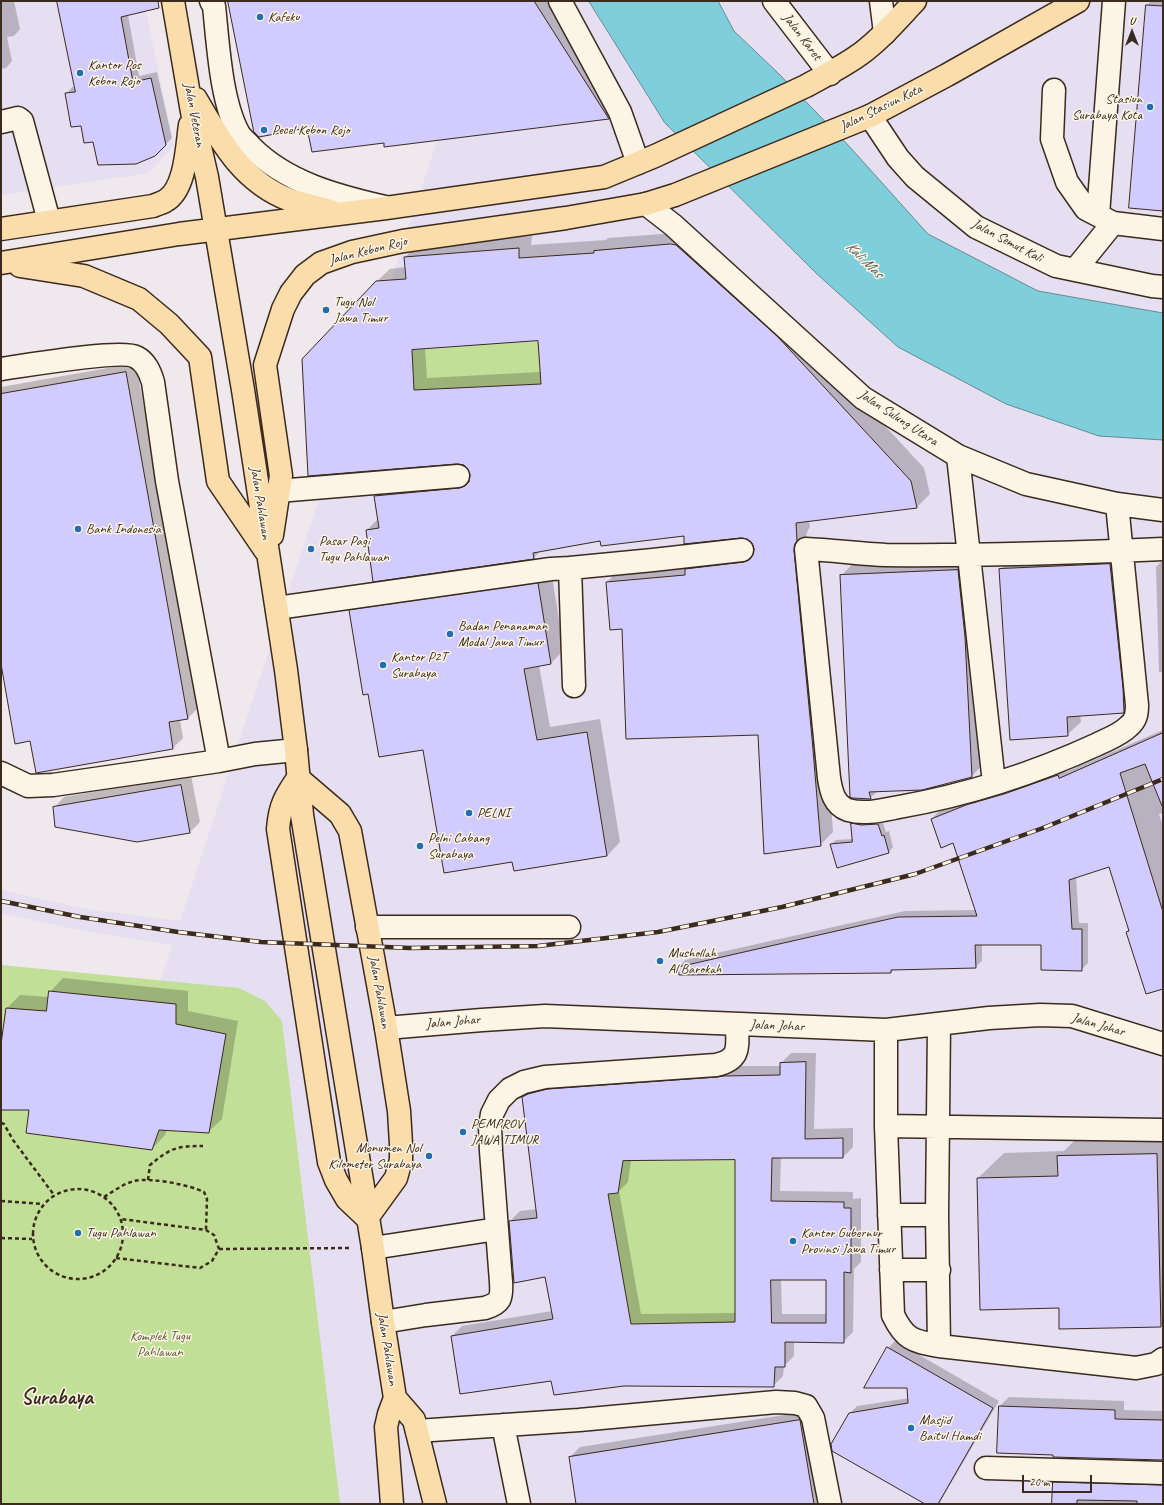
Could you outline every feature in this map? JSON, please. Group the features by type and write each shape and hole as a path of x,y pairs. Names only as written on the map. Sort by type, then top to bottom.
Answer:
{"main road":[{"name":"Jalan Veteran","path":"173,1 192,112 207,177 216,229"},
{"path":"1,263 179,234 386,208 604,177 830,74 860,54 885,33 915,1"},
{"name":"Jalan Stasiun Kota","path":"675,195 870,116 947,75 1078,1"},
{"path":"189,88 228,152 242,168 258,182 269,190 289,199 340,213"},
{"path":"1,229 153,206 166,201 174,194 184,168 192,112"},
{"name":"Jalan Kebon Rojo","path":"269,556 281,476 265,365 282,308 305,275 320,263 352,252 403,241 566,218 646,204 675,195"},
{"name":"Jalan Pahlawan","path":"216,229 277,608 296,750 302,814 368,1218 395,1398 386,1427 392,1504"},
{"path":"1,263 84,276 140,299 169,324 200,357 218,481 269,556"},
{"path":"298,778 282,804 278,828 329,1162 336,1180 347,1199 368,1218"},
{"name":"Jalan Pahlawan","path":"298,778 340,814 350,831 386,1028 399,1111 401,1160 396,1178 368,1218"},
{"path":"395,1398 414,1420 418,1431 435,1504"}],"street":[{"path":"211,1 214,6 228,107 240,135 259,155 275,168 312,186 345,198 386,208"},
{"path":"560,1 646,159"},
{"name":"Jalan Karet","path":"774,1 830,74"},
{"path":"881,1 885,33"},
{"path":"1075,270 1106,219 1114,1"},
{"path":"1054,90 1052,139 1067,182 1086,209 1106,219 1163,229"},
{"name":"Jalan Semut Kali","path":"870,116 898,158 915,177 976,227 1056,266 1163,287"},
{"path":"1,122 18,118 22,121 49,221"},
{"name":"Jalan Sulung Utara","path":"646,204 673,225 863,398 958,456 1026,484 1117,504 1163,510"},
{"path":"1,369 121,354 135,356 148,369 153,382 167,481 219,761"},
{"path":"958,456 994,783"},
{"path":"278,491 458,476"},
{"path":"1117,504 1122,550 1137,705 1135,720 1120,733 1064,759 994,783 935,800 875,811 859,812 847,809 838,802 832,794 829,778 806,549 884,555 968,556 1122,550 1163,549"},
{"path":"277,608 551,569 742,550"},
{"path":"570,568 574,686"},
{"path":"1,773 28,786 53,785 219,761 255,754 296,750"},
{"path":"367,927 569,927"},
{"name":"Jalan Johar","path":"386,1028 545,1016 886,1030 989,1018 1040,1014 1072,1016 1163,1044"},
{"path":"383,1322 485,1308 495,1305 502,1295 490,1126 492,1114 499,1100 510,1089 524,1082 545,1077 716,1065 726,1063 732,1059 736,1053 737,1024"},
{"path":"939,1024 937,1214 939,1346"},
{"path":"886,1030 886,1126 893,1316 899,1327 909,1338 939,1346 1136,1368 1156,1364 1163,1359"},
{"path":"886,1126 1163,1130"},
{"path":"889,1214 937,1214"},
{"path":"372,1248 497,1229"},
{"path":"891,1270 939,1270"},
{"path":"418,1431 776,1402 795,1403 806,1406 813,1418 830,1504"},
{"path":"503,1425 519,1504"},
{"path":"986,1468 1163,1473"}],"path":[{"path":"1,1123 4,1124 13,1140 54,1196"},
{"path":"148,1180 150,1165 171,1149 183,1146 203,1146"},
{"path":"104,1197 126,1184 136,1181 148,1180 194,1187 204,1192 207,1199 206,1230"},
{"path":"78,1188 92,1191 104,1197 114,1207 121,1219 123,1232 122,1246 116,1258 107,1268 96,1275 85,1279 73,1279 61,1276 46,1266 36,1251 32,1239 33,1226 37,1214 44,1204 65,1190 78,1188"},
{"path":"1,1201 44,1204"},
{"path":"116,1258 200,1268 212,1262 219,1250 214,1235 206,1230 121,1219"},
{"path":"1,1238 32,1239"},
{"path":"219,1250 372,1248"}],"shaded area":[{"name":"Kantor Pos Kebon Rojo","path":"1,1 144,1 174,146 149,173 1,195"},
{"path":"483,1 1163,1 1163,1504 1,1504 1,1465 172,945 84,931 1,913 1,890 86,909 180,921"}],"green space":[{"path":"538,341 541,384 414,390 412,350"},
{"name":"Komplek Tugu Pahlawan","path":"1,965 239,988 265,1001 282,1021 340,1504 1,1504"},
{"path":"735,1160 735,1322 631,1324 608,1194 623,1161"}],"water":[{"name":"Kali Mas","path":"589,1 718,1 734,31 779,74 848,145 928,234 1038,291 1163,313 1163,440 1099,436 1006,404 898,347 817,274 665,123"}],"building":[{"path":"57,1 158,1 159,8 121,17 133,82 151,78 166,145 155,156 136,164 98,165 93,142 84,143 81,126 71,127 65,93 75,92"},
{"path":"228,1 534,1 609,119 384,147 384,143 312,152 307,128 259,137 254,132"},
{"name":"Stasiun Surabaya Kota","path":"1146,5 1163,6 1163,211 1129,208"},
{"path":"671,244 676,245 777,336 911,481 917,508 796,523 797,541 794,550 821,846 764,854 758,735 626,739 622,629 610,630 606,582 685,575 685,569 744,562 749,560 753,555 754,549 752,543 747,539 741,538 684,544 684,536 601,546 600,541 533,553 534,559 373,582 366,530 379,528 374,496 459,488 465,486 469,482 470,475 468,469 464,465 457,464 308,476 302,359 376,281 406,279 404,257 519,248 519,258 594,253 594,251","holes":["538,341 541,384 414,390 412,350"]},
{"name":"Bank Indonesia","path":"126,372 188,719 169,722 173,749 36,773 30,741 15,744 1,664 1,394"},
{"path":"1110,564 1123,688 1124,713 1067,717 1068,736 1010,740 999,569"},
{"path":"958,570 965,637 972,777 922,790 869,792 871,799 852,798 850,797 840,575"},
{"path":"538,583 551,664 524,669 537,740 587,732 607,856 514,871 512,862 444,873 423,750 379,757 368,694 363,695 349,610"},
{"path":"1163,733 1163,806 1145,764 1120,773 1163,912 1163,989 1146,994 1126,932 1129,931 1109,867 1069,880 1072,929 1082,929 1082,971 1041,970 1041,945 975,945 976,968 891,970 891,973 679,975 678,967 898,917 977,916 953,843 941,848 931,819 966,805 1004,794 1058,775 1059,778"},
{"path":"181,785 190,833 137,842 55,827 53,807"},
{"path":"851,823 861,825 878,824 882,836 884,835 889,853 837,868 830,844 852,842"},
{"path":"49,991 176,1004 176,1024 226,1034 209,1133 159,1130 152,1150 26,1133 29,1110 1,1110 1,1044 6,1008 46,1011"},
{"name":"Kantor Gubernur Provinsi Jawa Timur","path":"806,1062 805,1139 843,1138 843,1158 772,1158 771,1201 844,1202 844,1208 851,1208 851,1273 844,1272 844,1343 785,1342 785,1367 775,1367 774,1387 624,1386 554,1395 551,1381 460,1394 451,1336 553,1319 545,1277 514,1283 509,1221 537,1218 522,1097 547,1089 724,1076 780,1075 780,1063","holes":["735,1160 735,1322 631,1324 608,1194 618,1193 623,1161","771,1280 826,1280 826,1323 772,1323"]},
{"path":"1157,1154 1161,1327 1059,1329 1059,1308 980,1310 977,1178 1058,1176 1057,1156"},
{"name":"Masjid Baitul Hamdi","path":"887,1347 993,1408 938,1504 925,1504 832,1451 831,1444 849,1413 908,1403 907,1388 864,1388"},
{"path":"999,1406 1115,1410 1115,1419 1163,1420 1163,1460 1053,1457 1053,1455 997,1453"},
{"path":"800,1420 814,1504 576,1504 569,1457"},
{"path":"1053,1482 1163,1485 1163,1504 1137,1504 1137,1501 1077,1500 1077,1504 1052,1504"}],"railway":[{"path":"1,901 80,917 178,932 261,942 410,948 538,946 658,932 782,907 915,874 1043,828 1163,779"}],"place":[{"name":"Kafeku","path":"260,17"},
{"name":"Kantor Pos Kebon Rojo","path":"80,73"},
{"name":"Stasiun Surabaya Kota","path":"1150,107"},
{"name":"Pecel Kebon Rojo","path":"264,130"},
{"name":"Tugu Nol Jawa Timur","path":"326,310"},
{"name":"Bank Indonesia","path":"78,529"},
{"name":"Pasar Pagi Tugu Pahlawan","path":"311,549"},
{"name":"Badan Penanaman Modal Jawa Timur","path":"450,634"},
{"name":"Kantor P2T Surabaya","path":"383,665"},
{"name":"PELNI","path":"469,813"},
{"name":"Pelni Cabang Surabaya","path":"420,846"},
{"name":"Mushollah Al Barokah","path":"660,961"},
{"name":"PEMPROV JAWA TIMUR","path":"463,1132"},
{"name":"Monumen Nol Kilometer Surabaya","path":"429,1156"},
{"name":"Tugu Pahlawan","path":"78,1233"},
{"name":"Kantor Gubernur Provinsi Jawa Timur","path":"793,1241"},
{"name":"Masjid Baitul Hamdi","path":"911,1428"}],"district":[{"name":"Surabaya","path":"57,1398"}]}
